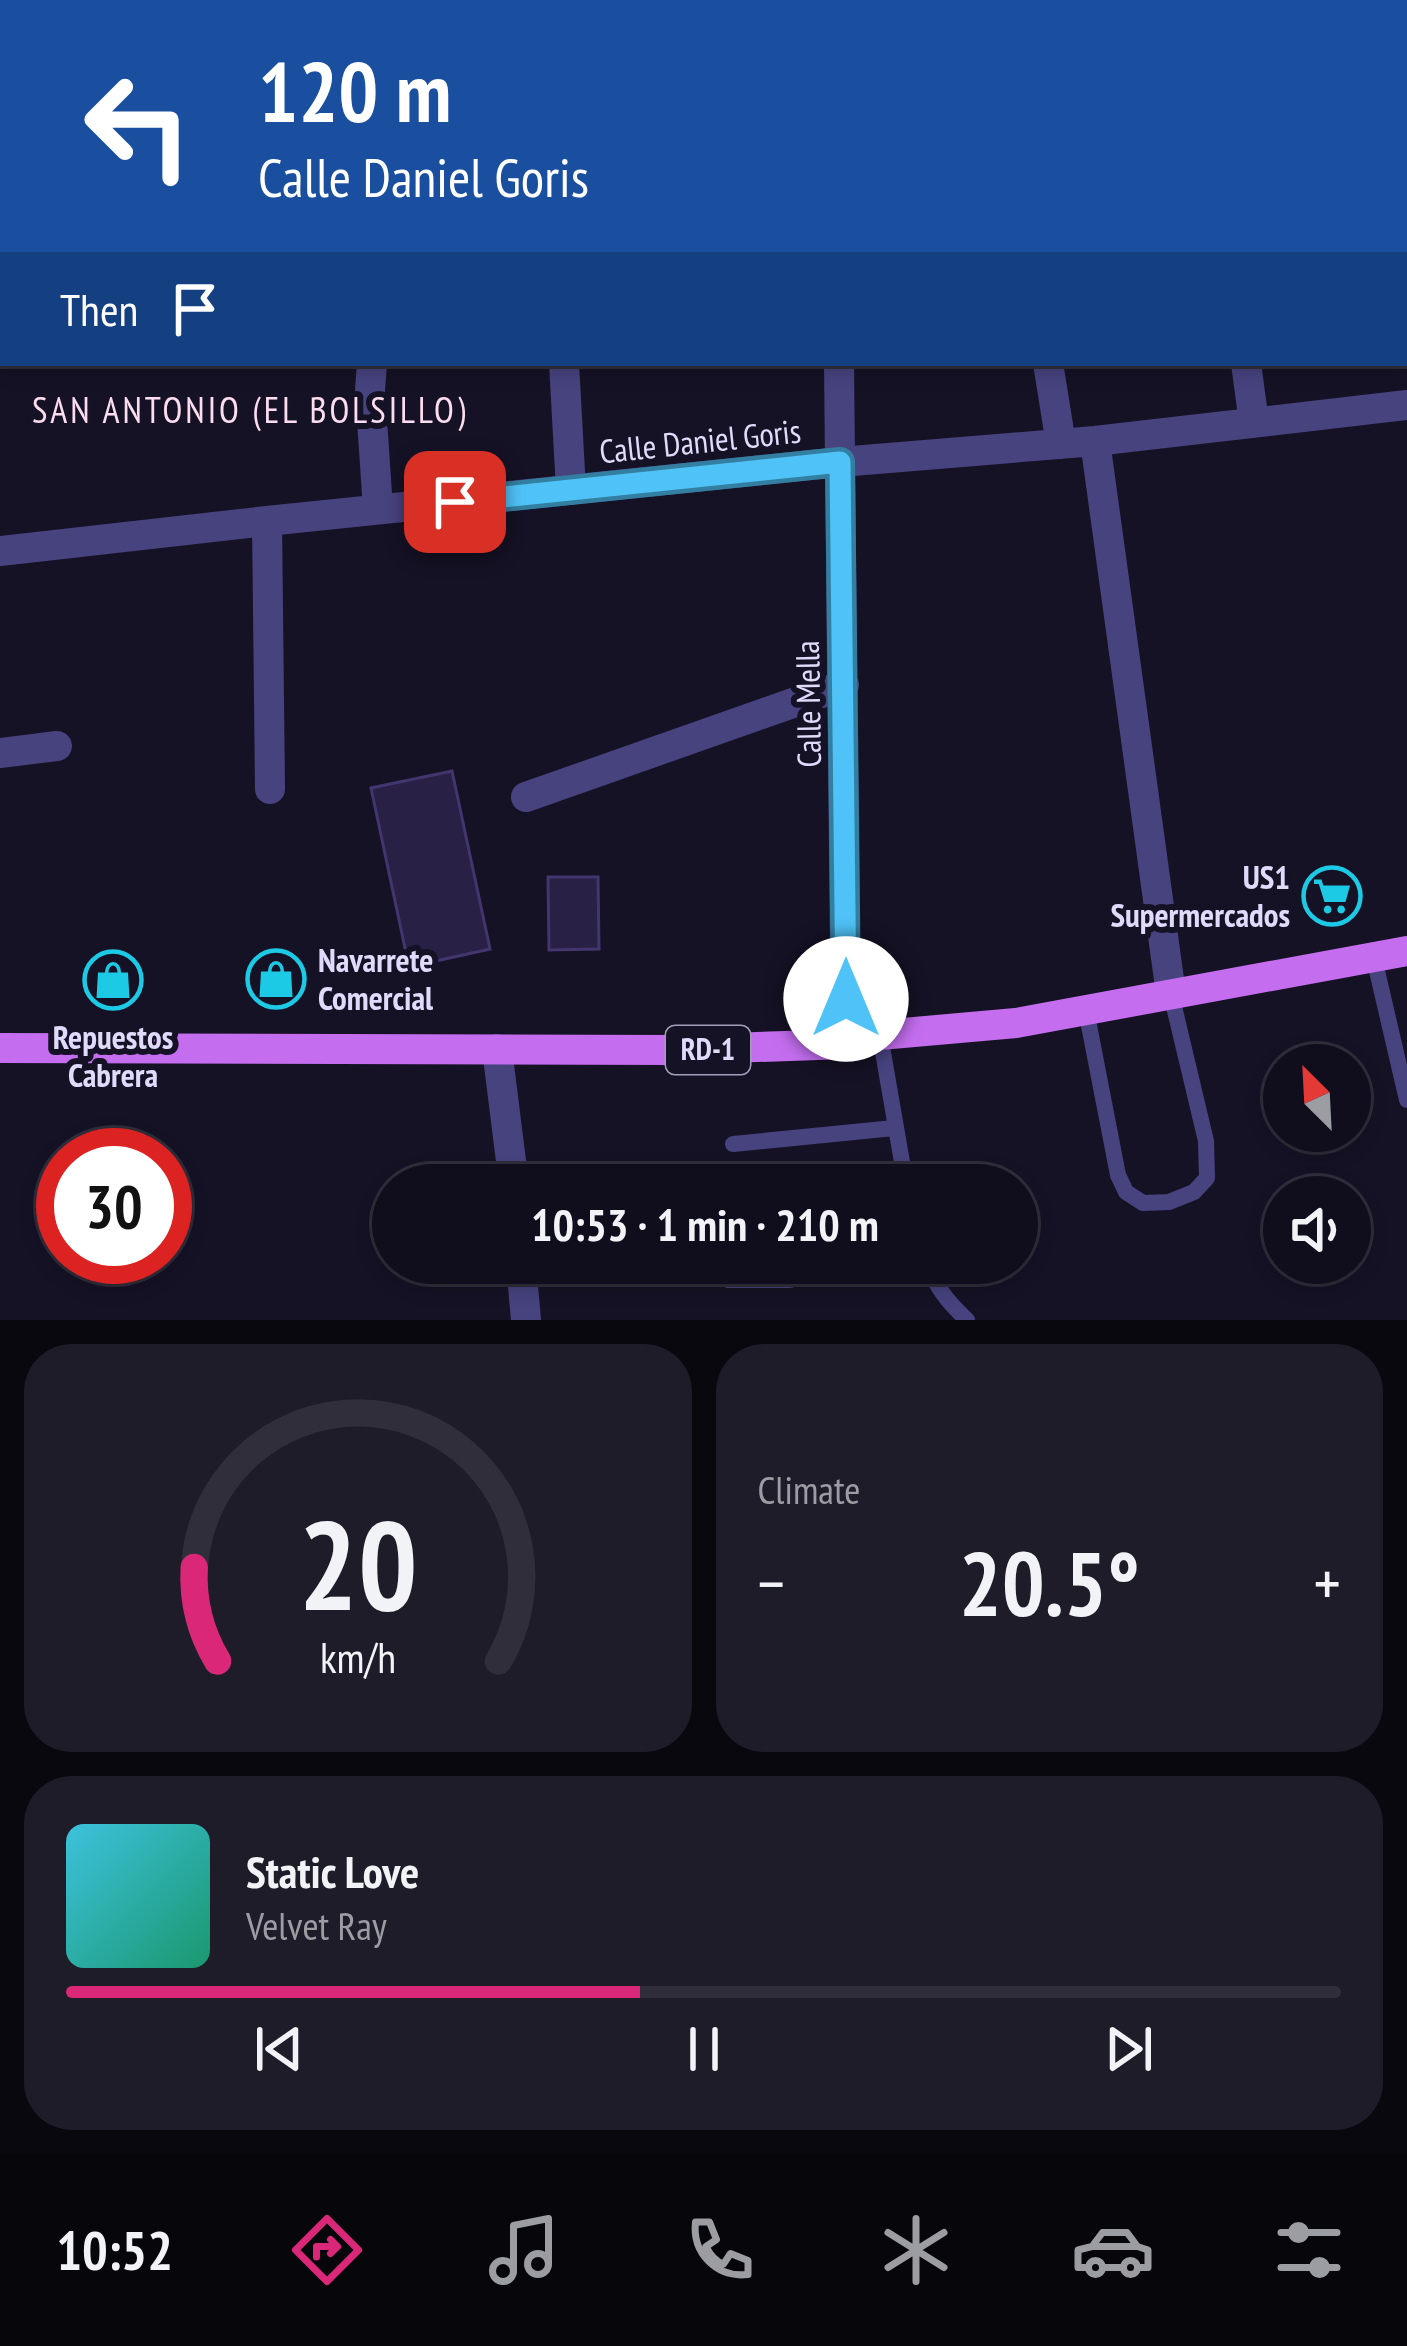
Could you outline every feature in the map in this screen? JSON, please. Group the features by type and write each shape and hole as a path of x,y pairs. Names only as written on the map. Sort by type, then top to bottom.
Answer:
{"main road":[{"name":"RD-1","path":"0,1048 759,1049 846,1044 880,1035 1016,1023 1407,952"}],"street":[{"path":"372,366 378,509"},
{"path":"564,366 571,490"},
{"name":"Calle Mella","path":"839,366 846,1044"},
{"path":"1048,366 1061,444"},
{"path":"1246,366 1254,423"},
{"name":"Calle Daniel Goris","path":"0,551 840,462 1095,441 1407,405"},
{"path":"1095,441 1171,994"},
{"path":"267,520 270,789"},
{"path":"526,797 844,685"},
{"path":"0,753 57,746"},
{"path":"497,1049 511,1164"},
{"path":"523,1284 526,1320"}],"lane":[{"path":"1373,958 1407,1100"},
{"path":"1086,1010 1118,1175 1126,1192 1143,1203 1169,1202 1194,1192 1207,1178 1206,1141 1171,994"},
{"path":"880,1035 902,1164"},
{"path":"733,1144 894,1128"},
{"path":"936,1284 967,1320"}],"building":[{"path":"452,771 490,949 409,967 371,788"},
{"path":"548,877 598,877 599,949 549,950"}],"place":[{"name":"US1 Supermercados","path":"1332,896"},
{"name":"Navarrete Comercial","path":"276,979"},
{"name":"Repuestos Cabrera","path":"113,980"}],"district":[{"name":"SAN ANTONIO (EL BOLSILLO)","path":"250,410"}],"route":[{"path":"455,502 840,462 846,999"}]}
